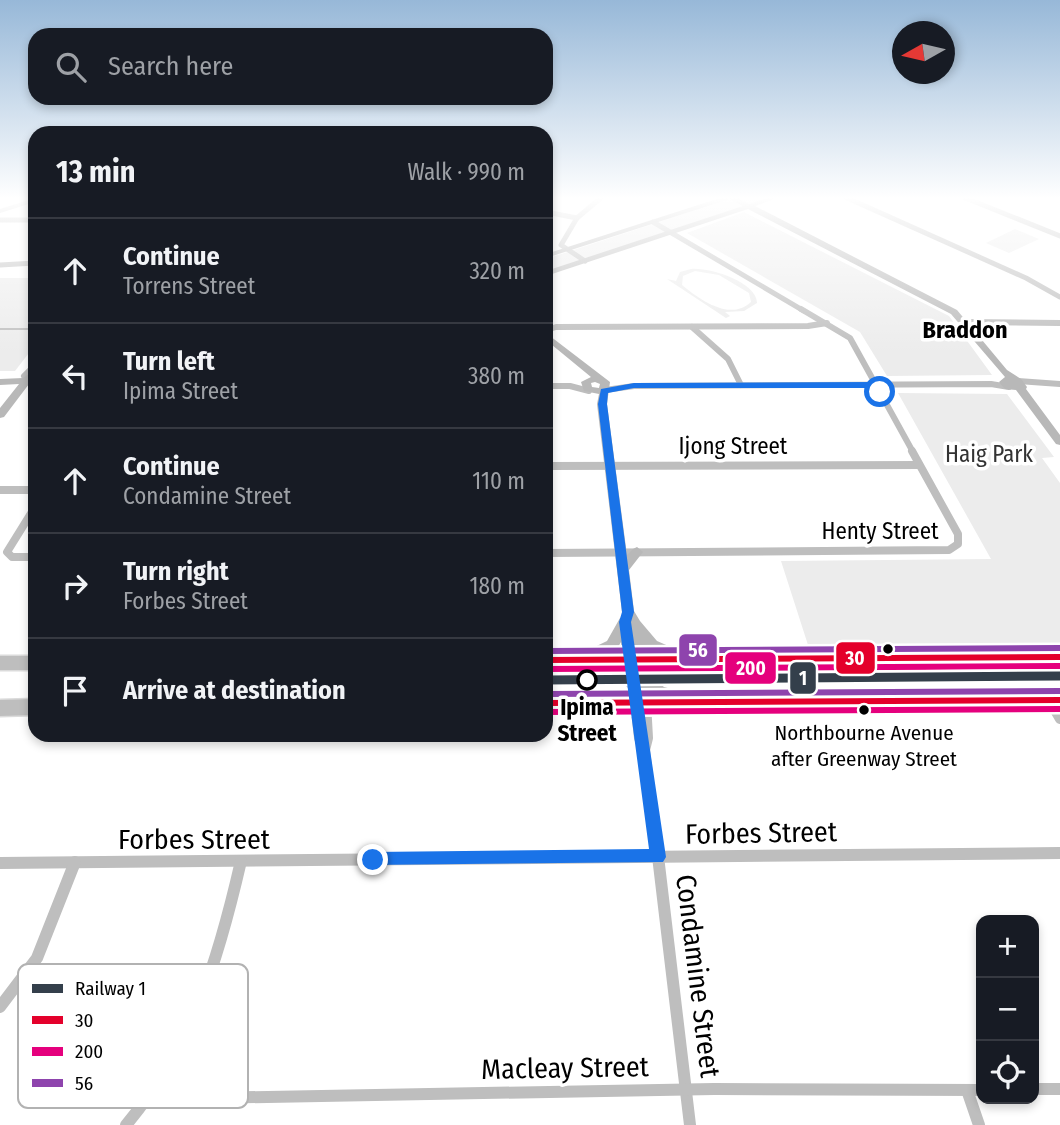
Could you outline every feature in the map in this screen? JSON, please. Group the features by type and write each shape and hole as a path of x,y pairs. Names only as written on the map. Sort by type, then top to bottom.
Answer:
{"highway":[{"path":"553,660 579,660 635,669 684,659 1060,657"},
{"path":"0,663 28,663"},
{"path":"553,703 642,700 1055,700"},
{"path":"0,708 28,707"}],"street":[{"path":"573,250 587,260"},
{"path":"553,272 619,250"},
{"name":"Henty Street","path":"553,553 953,549 958,544 958,534 850,338 702,250"},
{"path":"833,250 940,304 967,324 1060,442"},
{"path":"963,250 1018,274 1060,297"},
{"path":"0,265 28,263"},
{"path":"553,328 808,326 827,323"},
{"path":"967,324 1060,323"},
{"path":"692,327 728,359 741,385"},
{"path":"704,339 704,331 716,327"},
{"path":"553,342 604,386"},
{"path":"586,369 589,386 602,404"},
{"path":"0,376 28,377"},
{"path":"0,382 28,377"},
{"path":"0,415 28,380"},
{"path":"0,409 28,380"},
{"path":"553,386 1060,384"},
{"path":"604,386 602,404 635,669 642,700"},
{"path":"1043,422 1060,449"},
{"name":"Ijong Street","path":"553,466 919,464"},
{"path":"0,491 28,490"},
{"path":"28,519 7,554 28,556"},
{"path":"623,568 637,552"},
{"path":"629,618 652,645 684,659"},
{"path":"579,660 612,645 629,618"},
{"path":"553,660 635,669 660,692 692,702"},
{"name":"Condamine Street","path":"642,700 639,738 645,750 690,1125"},
{"path":"1055,700 1060,719"},
{"name":"Forbes Street","path":"0,863 1060,853"},
{"path":"215,964 241,861"},
{"path":"34,964 49,937 75,862"},
{"path":"0,1007 18,988"},
{"name":"Macleay Street","path":"248,1099 687,1089 976,1090"},
{"path":"1039,1089 1060,1089"},
{"path":"967,1090 979,1125"},
{"path":"126,1125 142,1108"}],"green space":[{"path":"575,250 614,250 553,270 553,257"},
{"name":"Haig Park","path":"716,250 818,250 949,316 992,375 887,376 860,332"},
{"path":"699,269 731,277 755,295 757,303 744,311 725,312 730,316 726,318 667,279 676,281 680,272","holes":["695,271 719,275 749,293 751,302 743,308 724,309 706,302 682,285 683,276"]},
{"path":"0,278 28,278 28,354 15,371 0,371"},
{"path":"898,393 1007,394 1054,457 1042,458 1060,483 1060,643 808,645 781,561 991,559"}],"waterway":[{"path":"0,329 28,329"}],"rail line":[{"name":"1","path":"553,680 1060,676"}],"transit line":[{"name":"56","path":"553,651 1060,648"},
{"name":"30","path":"553,660 1060,657"},
{"name":"200","path":"553,669 1060,666"},
{"name":"56","path":"553,694 1060,691"},
{"name":"30","path":"553,703 1060,700"},
{"name":"200","path":"553,712 1060,709"}],"place":[{"name":"Ipima Street","path":"587,680"},
{"name":"Northbourne Avenue after Greenway Street","path":"864,710"}],"district":[{"name":"Braddon","path":"965,330"}],"route":[{"path":"373,860 658,857 645,750 639,738 625,622 628,612 602,404 604,391 634,386 876,385 880,392"}]}
